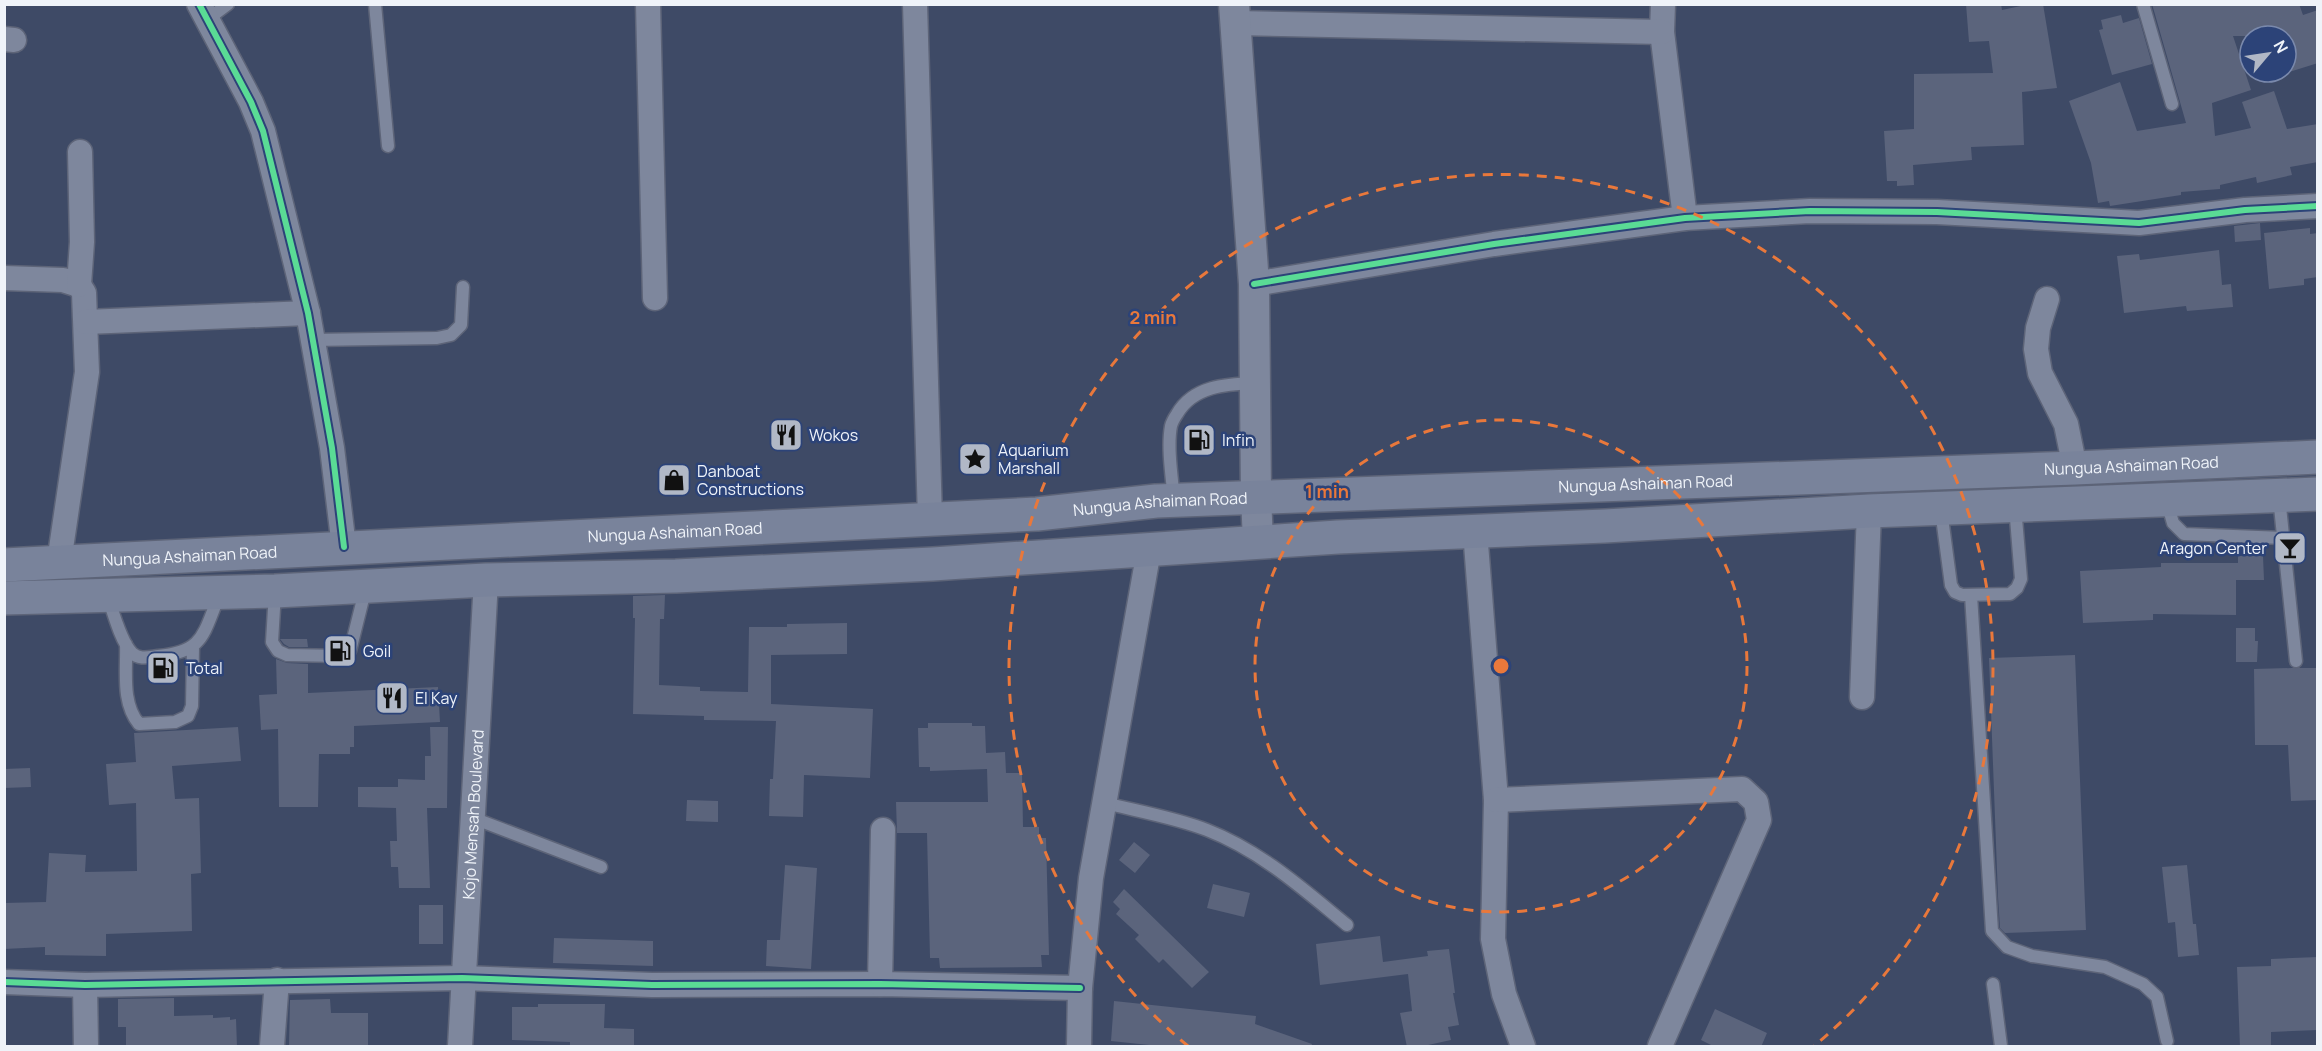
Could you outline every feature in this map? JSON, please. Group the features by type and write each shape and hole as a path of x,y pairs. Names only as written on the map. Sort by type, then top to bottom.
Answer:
{"main road":[{"name":"Nungua Ashaiman Road","path":"4,565 1037,514 1174,500 2075,468 2318,457"},
{"path":"4,598 275,591 486,580 676,576 933,564 1258,541 1869,512 2318,494"}],"street":[{"path":"648,4 656,298"},
{"path":"915,4 930,519"},
{"path":"1662,4 1662,32 1685,218"},
{"path":"203,12 251,102 263,131 308,313 332,448 344,547"},
{"path":"1258,541 1254,284 1235,14 1662,32"},
{"path":"59,562 87,372 84,293 79,285 82,242 80,152"},
{"path":"1254,284 1494,244 1685,218 1810,212 1937,212 2139,223 2246,210 2318,206"},
{"path":"4,278 63,280 79,285"},
{"path":"2047,299 2038,328 2036,349 2040,373 2066,424 2075,468"},
{"path":"86,322 308,313"},
{"path":"1862,697 1869,512"},
{"path":"1475,531 1496,800 1493,939 1504,994 1523,1047"},
{"path":"1079,1047 1080,988 1091,878 1149,550"},
{"name":"Kojo Mensah Boulevard","path":"460,1047 462,978 486,580"},
{"path":"1496,800 1742,789 1756,801 1759,820 1660,1047"},
{"path":"880,984 884,830"},
{"path":"4,982 84,985 462,978 652,985 880,984 1080,988"},
{"path":"272,1047 277,980"},
{"path":"84,985 86,1047"}],"lane":[{"path":"203,12 228,4"},
{"path":"375,4 388,146"},
{"path":"2143,4 2172,104"},
{"path":"312,340 437,338 451,335 461,325 463,287"},
{"path":"1174,500 1171,424 1183,403 1200,392 1228,384 1255,383"},
{"path":"2278,496 2296,662"},
{"path":"2166,501 2173,523 2184,534 2283,538"},
{"path":"1941,509 1951,585 1955,592 1971,595 2010,594 2017,588 2021,579 2015,506"},
{"path":"275,591 272,642 278,651 287,656 342,656 350,651 366,587"},
{"path":"107,596 126,644 133,654 143,658 180,654 193,647 203,634 220,592"},
{"path":"1971,595 1992,931 2007,947 2032,956 2105,967 2143,984 2157,997 2167,1041"},
{"path":"126,644 127,704 139,724 175,722 188,716 192,705 193,647"},
{"path":"1105,803 1206,829 1249,849 1289,877 1347,925"},
{"path":"473,818 602,867"},
{"path":"1993,984 2001,1047"}],"building":[{"path":"1966,4 2001,4 2002,10 2030,4 2043,4 2057,88 2022,92 2024,145 1971,147 1972,160 1913,165 1914,185 1897,186 1897,181 1887,181 1884,131 1914,129 1914,74 1993,73 1989,41 1969,42"},
{"path":"2152,4 2299,4 2303,15 2318,10 2318,63 2298,69 2298,24 2238,24 2238,36 2233,36 2238,51 2238,84 2249,84 2251,90 2212,103 2215,136 2251,128 2242,102 2274,91 2287,129 2318,124 2318,162 2290,167 2292,175 2257,183 2256,177 2220,185 2220,189 2181,192 2181,195 2110,206 2109,201 2098,203 2091,163 2069,101 2120,82 2137,131 2186,123"},
{"path":"2121,15 2123,23 2139,18 2152,64 2112,75 2099,30 2103,29 2101,20"},
{"path":"2260,223 2261,240 2235,242 2234,226"},
{"path":"2310,228 2310,234 2318,233 2318,277 2304,279 2304,285 2269,289 2264,233"},
{"path":"2219,250 2222,285 2231,284 2233,307 2187,311 2186,306 2124,313 2117,256 2139,254 2140,260"},
{"path":"2238,556 2263,556 2264,580 2236,580 2236,615 2153,614 2153,620 2083,623 2080,571 2161,567 2161,563 2238,563"},
{"path":"665,595 664,619 660,619 659,685 700,687 700,691 748,692 749,627 847,623 847,654 771,655 771,704 873,709 870,778 804,775 803,817 769,816 776,721 704,720 704,716 633,714 635,618 633,618 633,596"},
{"path":"2236,628 2255,628 2255,641 2258,641 2257,662 2236,662"},
{"path":"280,639 307,639 308,647 289,647"},
{"path":"2075,655 2086,930 2005,933 2000,928 1998,897 1989,658"},
{"path":"276,659 287,663 308,664 308,693 438,687 440,722 354,726 354,747 350,747 350,754 319,754 318,807 279,807 278,729 261,730 259,695 277,694"},
{"path":"2318,668 2318,800 2291,801 2288,745 2255,745 2254,669"},
{"path":"928,723 972,723 972,726 985,726 986,753 1005,752 1006,773 1022,773 1023,827 1039,827 1039,838 1046,838 1049,955 1041,955 1042,967 940,968 939,958 930,958 927,833 897,833 896,802 988,802 987,769 930,771 930,767 919,767 918,728 928,728"},
{"path":"238,727 241,761 172,766 175,799 199,798 201,873 191,874 192,931 106,934 106,956 45,955 45,947 4,949 4,903 46,902 49,853 86,855 85,872 137,871 136,803 109,805 106,764 136,762 134,733"},
{"path":"430,727 448,727 447,808 427,808 430,888 399,888 398,867 391,867 390,841 397,841 396,808 358,807 358,787 398,787 398,779 425,780 425,756 431,756"},
{"path":"30,768 31,787 4,788 4,769"},
{"path":"687,800 718,801 718,822 686,821"},
{"path":"1134,842 1150,855 1135,873 1119,860"},
{"path":"785,865 817,868 811,969 766,966 767,940 780,940"},
{"path":"2187,865 2193,924 2196,924 2199,955 2178,957 2175,922 2168,923 2162,867"},
{"path":"1213,884 1250,893 1244,917 1207,908"},
{"path":"1124,889 1209,972 1192,988 1163,959 1159,963 1135,939 1139,935 1116,914 1120,909 1113,902"},
{"path":"419,905 443,905 443,944 419,944"},
{"path":"1380,936 1383,962 1428,956 1427,951 1449,949 1459,1025 1448,1027 1451,1040 1419,1047 1407,1047 1400,1013 1412,1011 1408,974 1320,985 1316,944"},
{"path":"554,938 653,941 653,966 553,963"},
{"path":"2318,957 2318,1030 2271,1032 2271,1047 2240,1047 2237,967 2271,966 2271,959"},
{"path":"174,998 174,1016 213,1015 213,1018 236,1019 237,1047 126,1047 126,1027 118,1027 118,999"},
{"path":"330,999 331,1013 368,1013 368,1047 289,1047 290,1000"},
{"path":"1114,1001 1256,1016 1255,1024 1312,1044 1311,1047 1168,1047 1111,1041"},
{"path":"538,1004 605,1004 604,1028 634,1029 634,1047 570,1047 570,1042 512,1040 512,1007 538,1007"},
{"path":"1715,1009 1767,1033 1761,1047 1715,1047 1701,1040"}],"cycle path":[{"path":"199,4 251,102 263,131 308,313 332,448 344,547"},
{"path":"1254,284 1494,244 1685,218 1810,211 1937,212 2139,223 2245,210 2318,206"},
{"path":"4,982 85,985 462,978 652,985 880,984 1080,988"}],"place":[{"name":"Wokos","path":"786,435"},
{"name":"Infin","path":"1199,440"},
{"name":"Aquarium Marshall","path":"975,459"},
{"name":"Danboat Constructions","path":"674,480"},
{"name":"Aragon Center","path":"2290,548"},
{"name":"Goil","path":"340,651"},
{"name":"Total","path":"163,668"},
{"name":"El Kay","path":"392,698"}]}
